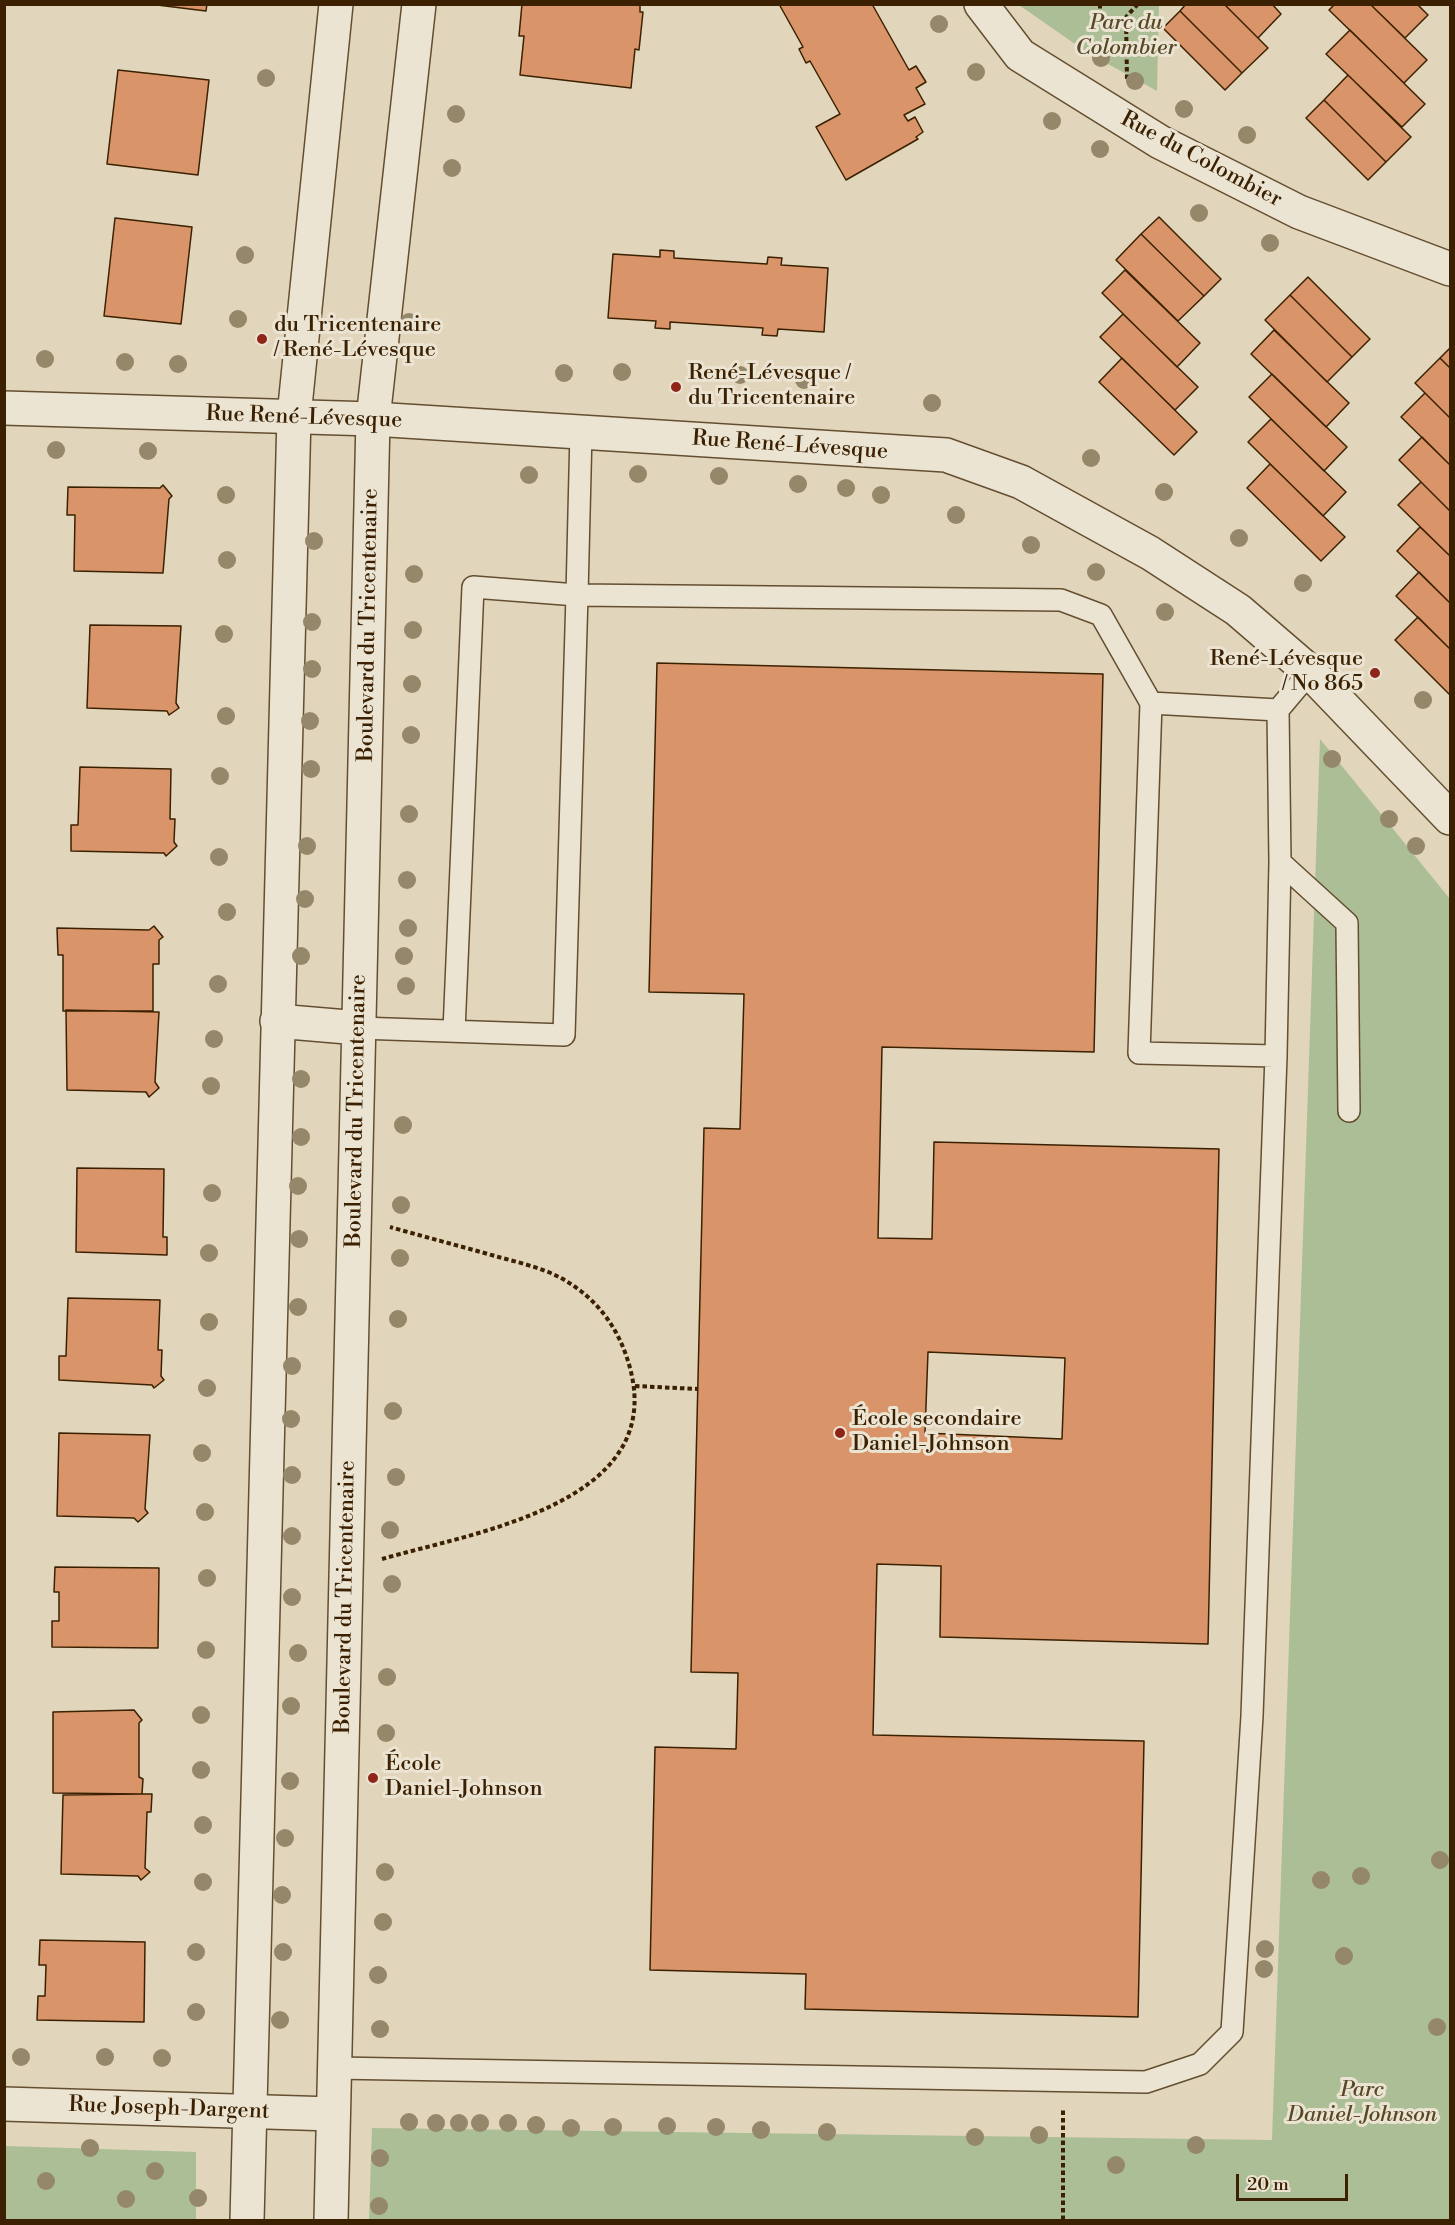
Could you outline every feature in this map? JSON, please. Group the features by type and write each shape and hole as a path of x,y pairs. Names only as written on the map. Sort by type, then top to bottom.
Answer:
{"street":[{"path":"247,2220 294,416 336,4"},
{"name":"Boulevard du Tricentenaire","path":"331,2220 373,419 419,4"},
{"name":"Rue du Colombier","path":"981,4 1020,55 1160,142 1299,212 1450,269"},
{"name":"Rue René-Lévesque","path":"4,408 373,419 946,455 1021,482 1150,554 1238,610 1310,672 1450,818"},
{"path":"277,1021 359,1028"},
{"name":"Rue Joseph-Dargent","path":"4,2104 333,2114"}],"lane":[{"path":"359,1028 564,1035 581,432"},
{"path":"454,1031 473,588 577,595 1062,600 1101,615 1150,703 1139,1053 1276,1056"},
{"path":"334,2068 1146,2082 1200,2064 1232,2032 1252,1716 1276,1056 1280,862 1278,710 1310,672"},
{"path":"1150,703 1278,710"},
{"path":"1280,862 1347,923 1348,1111"}],"path":[{"path":"1100,4 1100,15 1115,26 1126,28"},
{"path":"1127,122 1126,17 1138,4"},
{"path":"346,1568 537,1515 576,1493 602,1472 620,1452 630,1435 635,1386 618,1333 602,1310 584,1293 558,1276 355,1218"},
{"path":"635,1386 698,1389"},
{"path":"1063,2081 1063,2220"}],"green space":[{"name":"Parc du Colombier","path":"1019,5 1159,5 1157,91 1088,53"},
{"name":"Parc Daniel-Johnson","path":"1320,739 1450,899 1450,2220 369,2220 372,2128 1272,2140"},
{"path":"5,2146 196,2152 196,2220 5,2220"}],"building":[{"path":"149,4 207,4 206,11"},
{"path":"522,4 640,4 640,12 643,12 639,50 635,49 631,88 520,75 524,36 519,36"},
{"path":"779,4 872,4 909,70 916,66 926,82 916,88 925,104 904,115 908,121 915,117 923,132 916,137 918,139 846,180 816,127 840,114 810,61 806,63 799,49 803,47"},
{"path":"1186,4 1224,4 1268,48 1242,73 1180,11"},
{"path":"1224,4 1272,4 1281,14 1258,38"},
{"path":"1335,4 1370,4 1427,60 1404,83 1329,10"},
{"path":"1370,4 1417,4 1428,15 1405,38"},
{"path":"1180,11 1242,73 1225,90 1163,28"},
{"path":"1350,30 1425,104 1402,127 1326,54"},
{"path":"118,70 209,80 198,175 107,164"},
{"path":"1348,75 1411,137 1386,162 1324,100"},
{"path":"1324,100 1386,162 1368,180 1306,118"},
{"path":"1159,217 1221,279 1204,296 1141,234"},
{"path":"115,218 192,227 181,324 104,316"},
{"path":"1141,234 1204,296 1178,321 1116,260"},
{"path":"660,250 674,251 674,258 767,264 768,257 782,258 781,265 828,268 824,332 778,329 777,336 762,335 763,328 670,322 670,329 655,328 656,321 608,318 613,254 660,257"},
{"path":"1125,270 1200,343 1177,367 1102,293"},
{"path":"1308,277 1370,339 1352,357 1290,295"},
{"path":"1290,295 1352,357 1327,382 1265,320"},
{"path":"1123,314 1198,387 1175,410 1100,337"},
{"path":"1274,330 1349,403 1326,427 1251,354"},
{"path":"1450,348 1450,368 1440,358"},
{"path":"1122,358 1197,432 1174,455 1099,382"},
{"path":"1440,358 1450,368 1450,418 1415,383"},
{"path":"1272,374 1347,447 1324,471 1249,397"},
{"path":"1425,393 1450,418 1450,465 1401,417"},
{"path":"1271,419 1346,492 1323,516 1248,442"},
{"path":"1422,437 1450,465 1450,511 1399,460"},
{"path":"1270,464 1345,537 1321,561 1247,488"},
{"path":"1421,482 1450,511 1450,556 1398,505"},
{"path":"163,485 172,496 169,499 163,573 74,571 75,515 67,515 68,487 160,488"},
{"path":"1420,527 1450,556 1450,603 1397,551"},
{"path":"1419,572 1450,603 1450,649 1396,596"},
{"path":"1418,617 1450,649 1450,695 1395,640"},
{"path":"90,625 181,626 176,703 179,708 169,715 167,711 87,708"},
{"path":"657,663 1103,674 1094,1052 882,1047 878,1238 932,1239 934,1142 1219,1149 1208,1644 940,1637 941,1566 877,1564 873,1735 1144,1741 1138,2017 805,2009 806,1974 650,1970 655,1747 736,1749 738,1673 691,1672 704,1128 740,1129 744,994 649,992","holes":["928,1352 1065,1358 1062,1439 925,1433"]},
{"path":"80,767 171,769 170,819 175,819 174,842 177,846 166,856 164,853 71,851 71,825 78,825"},
{"path":"154,926 163,937 159,940 159,964 153,964 153,1011 63,1011 63,955 58,955 57,928 149,930"},
{"path":"66,1010 159,1012 155,1082 159,1088 149,1097 146,1092 67,1090"},
{"path":"77,1168 164,1169 163,1237 167,1237 167,1255 76,1252"},
{"path":"68,1298 160,1300 158,1350 162,1350 161,1376 164,1380 154,1388 152,1385 59,1380 59,1356 66,1356"},
{"path":"59,1433 150,1435 145,1509 148,1513 138,1522 134,1518 57,1516"},
{"path":"55,1567 159,1568 158,1648 52,1647 52,1621 59,1621 59,1592 54,1592"},
{"path":"134,1710 142,1720 139,1723 139,1777 143,1779 142,1794 53,1793 53,1712"},
{"path":"152,1794 151,1812 147,1812 145,1868 150,1872 141,1880 138,1876 61,1874 63,1795"},
{"path":"40,1940 145,1942 144,2022 37,2020 38,1996 45,1996 46,1965 39,1965"}],"place":[{"name":"du Tricentenaire / René-Lévesque","path":"262,339"},
{"name":"René-Lévesque / du Tricentenaire","path":"676,387"},
{"name":"René-Lévesque / No 865","path":"1375,673"},
{"name":"École secondaire Daniel-Johnson","path":"840,1433"},
{"name":"École Daniel-Johnson","path":"373,1778"}]}
